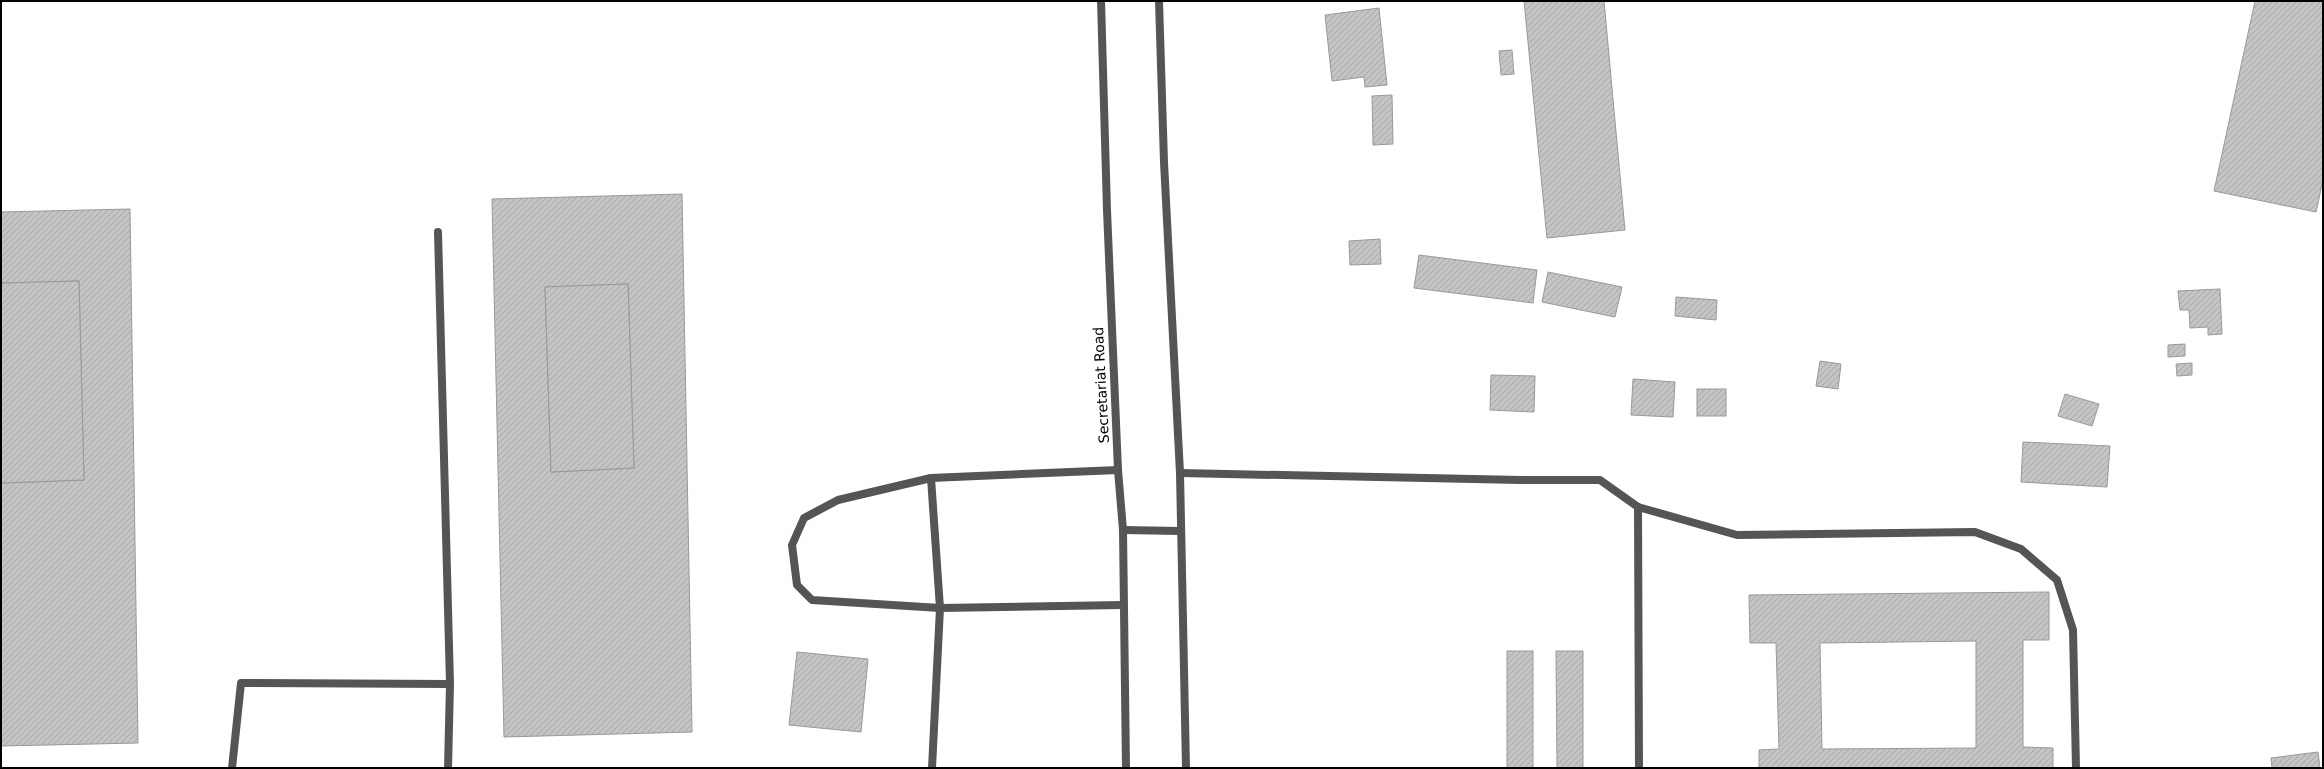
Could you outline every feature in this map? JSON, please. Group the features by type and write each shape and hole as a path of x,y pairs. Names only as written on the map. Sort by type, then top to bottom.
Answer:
{"street":[{"name":"Secretariat Road","path":"1101,1 1106,210 1118,470 1123,530 1122,605 1126,768"},
{"path":"1159,1 1164,162 1180,473 1186,768"},
{"path":"438,232 450,684 448,768"},
{"path":"1118,470 932,478 838,500 804,518 792,545 797,585 812,600 940,608 1122,605"},
{"path":"1180,473 1521,480 1600,480 1638,507 1737,535 1975,532 2021,549 2058,580 2073,630 2076,768"},
{"path":"932,478 940,608 932,768"},
{"path":"1638,507 1639,768"},
{"path":"1123,530 1180,531"},
{"path":"232,768 241,683 450,684"}],"building":[{"path":"1524,1 1604,1 1625,230 1547,238"},
{"path":"2255,1 2323,1 2323,180 2316,212 2214,191"},
{"path":"1379,8 1387,85 1365,87 1364,77 1332,81 1325,15"},
{"path":"1512,50 1514,74 1501,75 1499,51"},
{"path":"1392,95 1393,144 1373,145 1372,96"},
{"path":"682,194 692,732 504,737 492,199","holes":["628,284 634,468 551,472 545,287"]},
{"path":"130,209 138,743 1,746 1,483 84,480 79,281 1,283 1,212"},
{"path":"1380,239 1381,264 1350,265 1349,241"},
{"path":"1419,255 1537,270 1533,303 1414,288"},
{"path":"1548,272 1622,287 1615,317 1542,302"},
{"path":"79,281 84,480 1,483 1,283"},
{"path":"628,284 634,468 551,472 545,287"},
{"path":"2220,289 2222,334 2208,335 2208,327 2190,328 2189,310 2180,310 2178,291"},
{"path":"1676,297 1717,300 1716,320 1675,316"},
{"path":"2185,344 2185,356 2168,357 2168,345"},
{"path":"1820,361 1841,364 1838,389 1816,386"},
{"path":"2192,363 2192,375 2177,376 2176,364"},
{"path":"1491,375 1535,376 1534,412 1490,410"},
{"path":"1633,379 1675,382 1673,417 1631,415"},
{"path":"1697,389 1726,389 1726,416 1697,416"},
{"path":"2065,394 2099,404 2092,426 2058,416"},
{"path":"2023,442 2110,446 2107,487 2021,482"},
{"path":"2049,592 2049,640 2023,640 2023,747 2053,748 2053,768 1759,768 1759,750 1779,749 1776,643 1750,643 1749,595","holes":["1976,641 1976,748 1822,749 1820,643"]},
{"path":"1507,651 1533,651 1533,768 1507,768"},
{"path":"1556,651 1583,651 1583,768 1557,768"},
{"path":"797,652 868,659 861,732 789,725"},
{"path":"2318,752 2320,768 2272,768 2271,758"}]}
